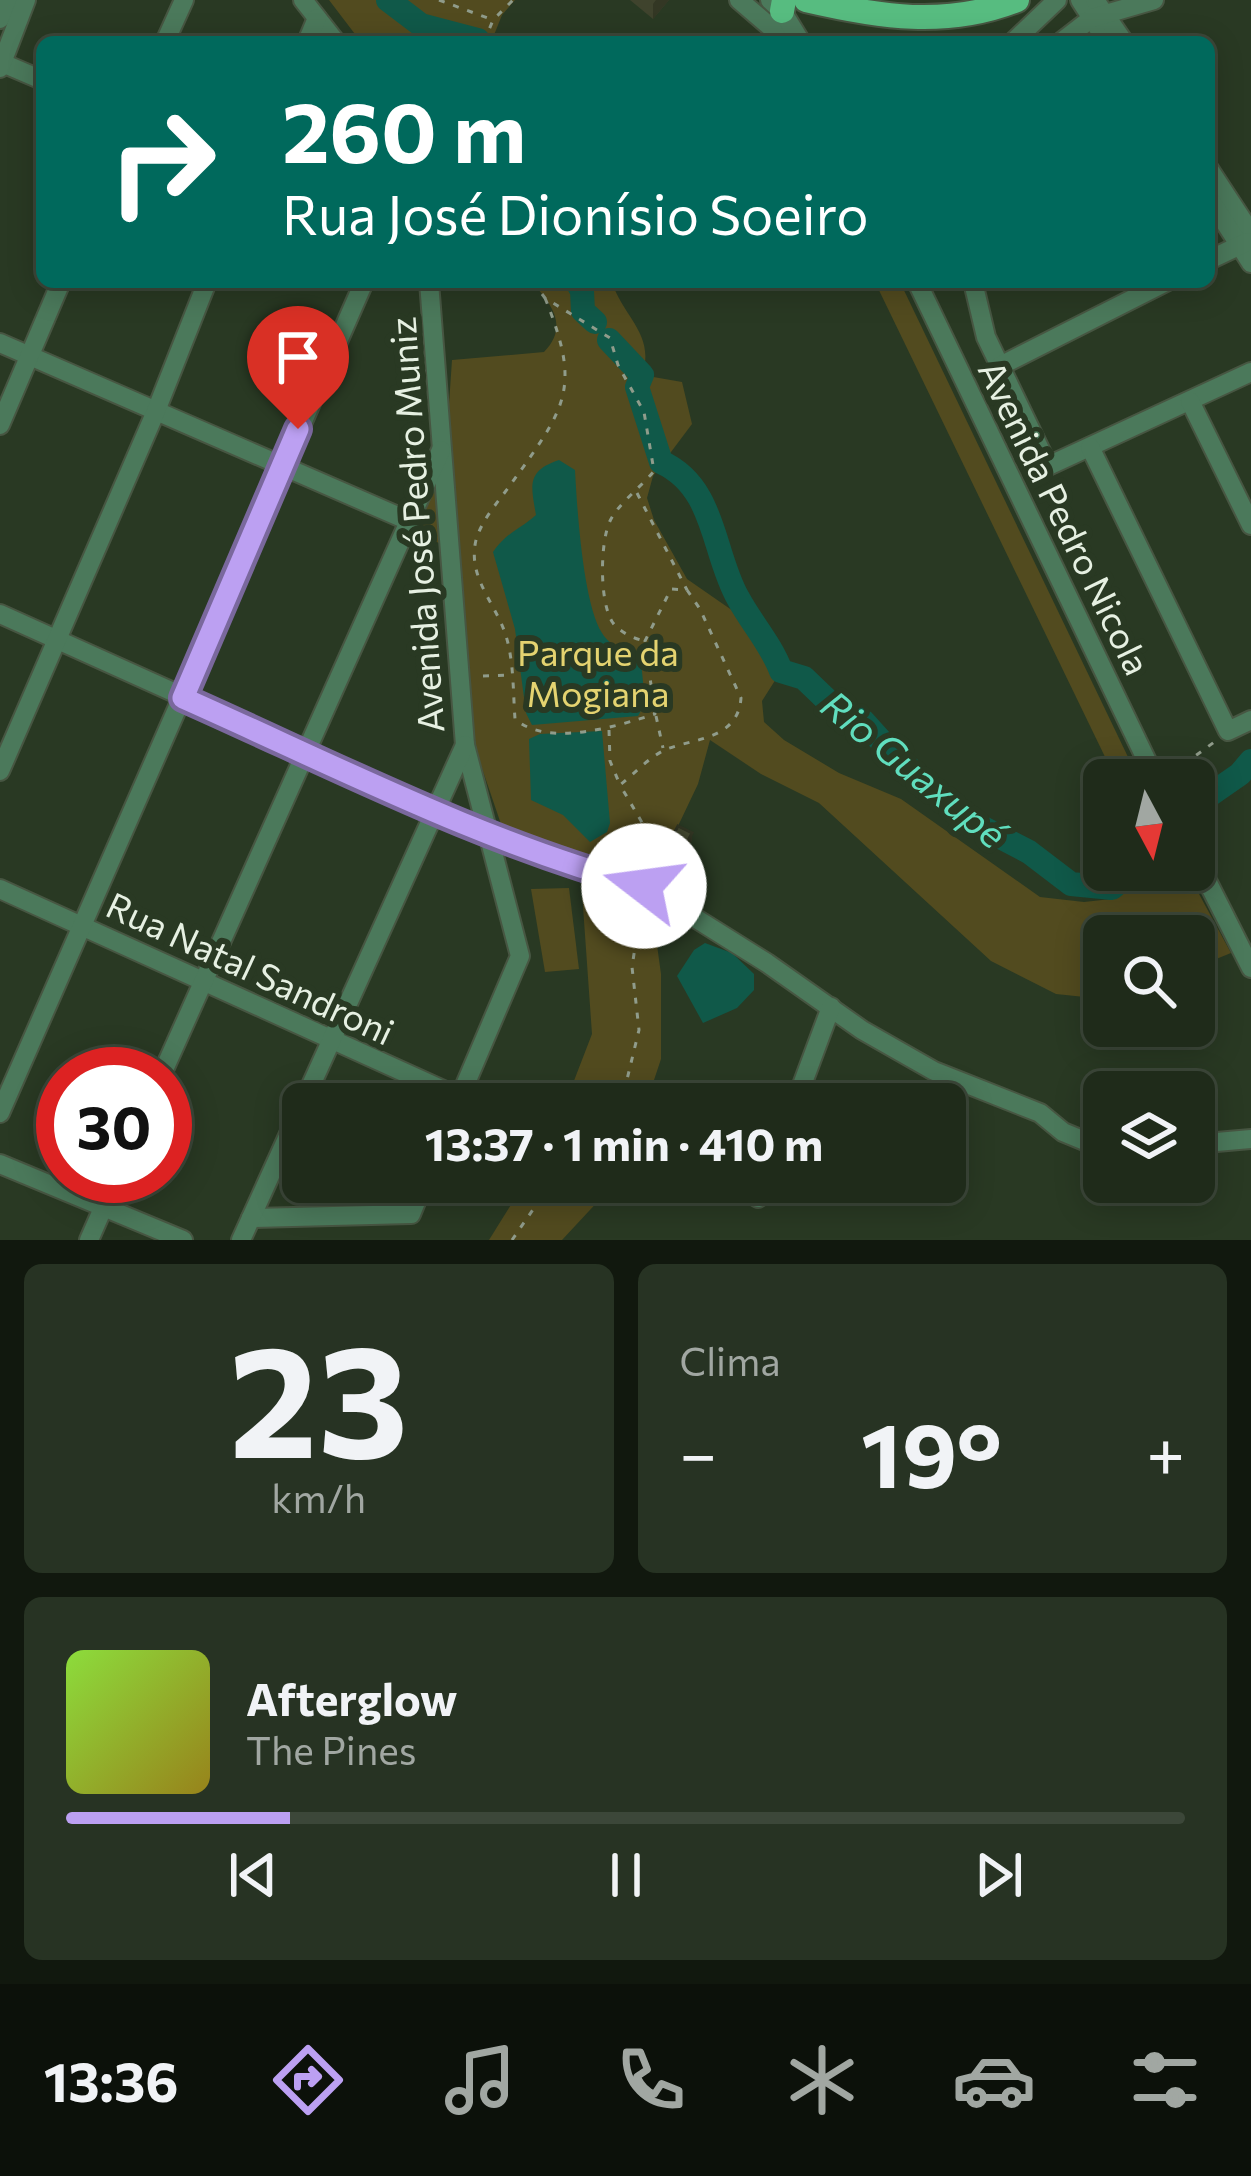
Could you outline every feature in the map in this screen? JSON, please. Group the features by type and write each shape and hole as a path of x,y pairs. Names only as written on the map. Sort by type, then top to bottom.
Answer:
{"main road":[{"path":"809,0 882,17 936,20 1017,0"}],"street":[{"path":"0,20 8,0"},
{"path":"26,0 1,65 36,78"},
{"path":"168,36 184,0"},
{"path":"303,0 331,36"},
{"path":"740,0 781,36"},
{"path":"1019,36 1057,0"},
{"path":"1080,0 1097,10 1119,36"},
{"path":"1068,36 1097,10 1154,0"},
{"path":"779,4 798,36"},
{"path":"310,36 317,18"},
{"path":"1215,181 1247,239 1251,263"},
{"path":"1215,204 1247,239"},
{"path":"1215,257 1247,239"},
{"path":"0,424 58,288"},
{"path":"0,771 205,288"},
{"path":"0,1113 361,288"},
{"name":"Avenida José Pedro Muniz","path":"430,288 465,745 520,956 471,1083"},
{"name":"Avenida Pedro Nicola","path":"920,288 1147,759"},
{"path":"974,288 986,337 1048,466 1251,372"},
{"path":"1000,366 1154,288"},
{"path":"0,343 409,521"},
{"path":"1190,401 1251,525"},
{"path":"174,1047 443,446"},
{"path":"1090,447 1228,731 1251,720"},
{"path":"0,614 435,810 579,869 644,886 862,1030 934,1071 1040,1113 1063,1132 1083,1140"},
{"path":"241,1240 465,745"},
{"name":"Rua Natal Sandroni","path":"0,890 205,979 422,1083"},
{"path":"1212,891 1251,968"},
{"path":"803,1083 832,1006"},
{"path":"1215,1142 1251,1139"},
{"path":"0,1164 183,1240"},
{"path":"89,1240 105,1203"},
{"path":"251,1217 411,1214 415,1203"}],"path":[{"path":"439,0 494,20"},
{"path":"487,36 513,0"},
{"path":"537,288 568,366 566,389 552,422 485,520 476,542 480,587 505,633 515,719 526,728 568,732 609,729 655,714"},
{"path":"544,298 610,338 644,412 653,471 610,518 602,553 612,622 634,639 645,641"},
{"path":"620,785 664,750 710,739 740,709 741,698 637,492"},
{"path":"664,750 645,641 671,589 687,590"},
{"path":"483,676 511,675"},
{"path":"609,729 610,761 658,848 644,886 632,967 639,1030 626,1083"},
{"path":"1194,759 1228,731"},
{"path":"512,1240 538,1203"}],"green space":[{"path":"329,0 515,0 502,15 497,36 356,36"},
{"name":"Parque da Mogiana","path":"537,288 614,288 642,337 642,375 682,382 692,424 653,476 647,498 687,579 736,613 781,671 762,701 764,722 784,740 839,773 901,799 1040,897 1084,902 1111,899 1123,891 1197,891 1210,915 1083,915 1083,997 1056,994 991,961 819,803 761,774 710,740 698,784 649,887 661,974 661,1059 653,1083 573,1083 592,1034 580,864 502,827 472,739 449,404 452,360 544,352 555,333 555,316"},
{"path":"878,288 903,288 1128,757 1106,759"},
{"path":"440,474 442,544 415,534"},
{"path":"569,888 579,969 545,972 531,889"},
{"name":"Parque da Mogiana","path":"1215,923 1231,953 1215,959"},
{"path":"512,1203 596,1203 562,1240 489,1240"}],"water":[{"path":"559,460 575,470 582,554 595,619 610,642 641,661 645,703 638,716 532,725 526,713 515,629 493,552 536,515 533,481 541,469"},
{"path":"602,731 610,823 607,832 590,842 563,815 531,800 529,739 540,734"},
{"path":"705,943 732,953 754,974 754,990 737,1008 703,1023 677,976 694,950"}],"building":[{"path":"678,826 692,833 681,854 667,847"}],"waterway":[{"name":"Rio Guaxupé","path":"388,0 421,25 463,36"},
{"name":"Rio Guaxupé","path":"580,288 583,311 595,322"},
{"name":"Rio Guaxupé","path":"609,340 642,375 637,387 661,462 679,473 703,504 729,580 781,671 804,678 829,702 864,722 966,819 1029,852 1071,884 1083,885"},
{"name":"Rio Guaxupé","path":"1215,791 1251,761"}],"route":[{"path":"298,429 183,698 579,869 644,886"}]}
